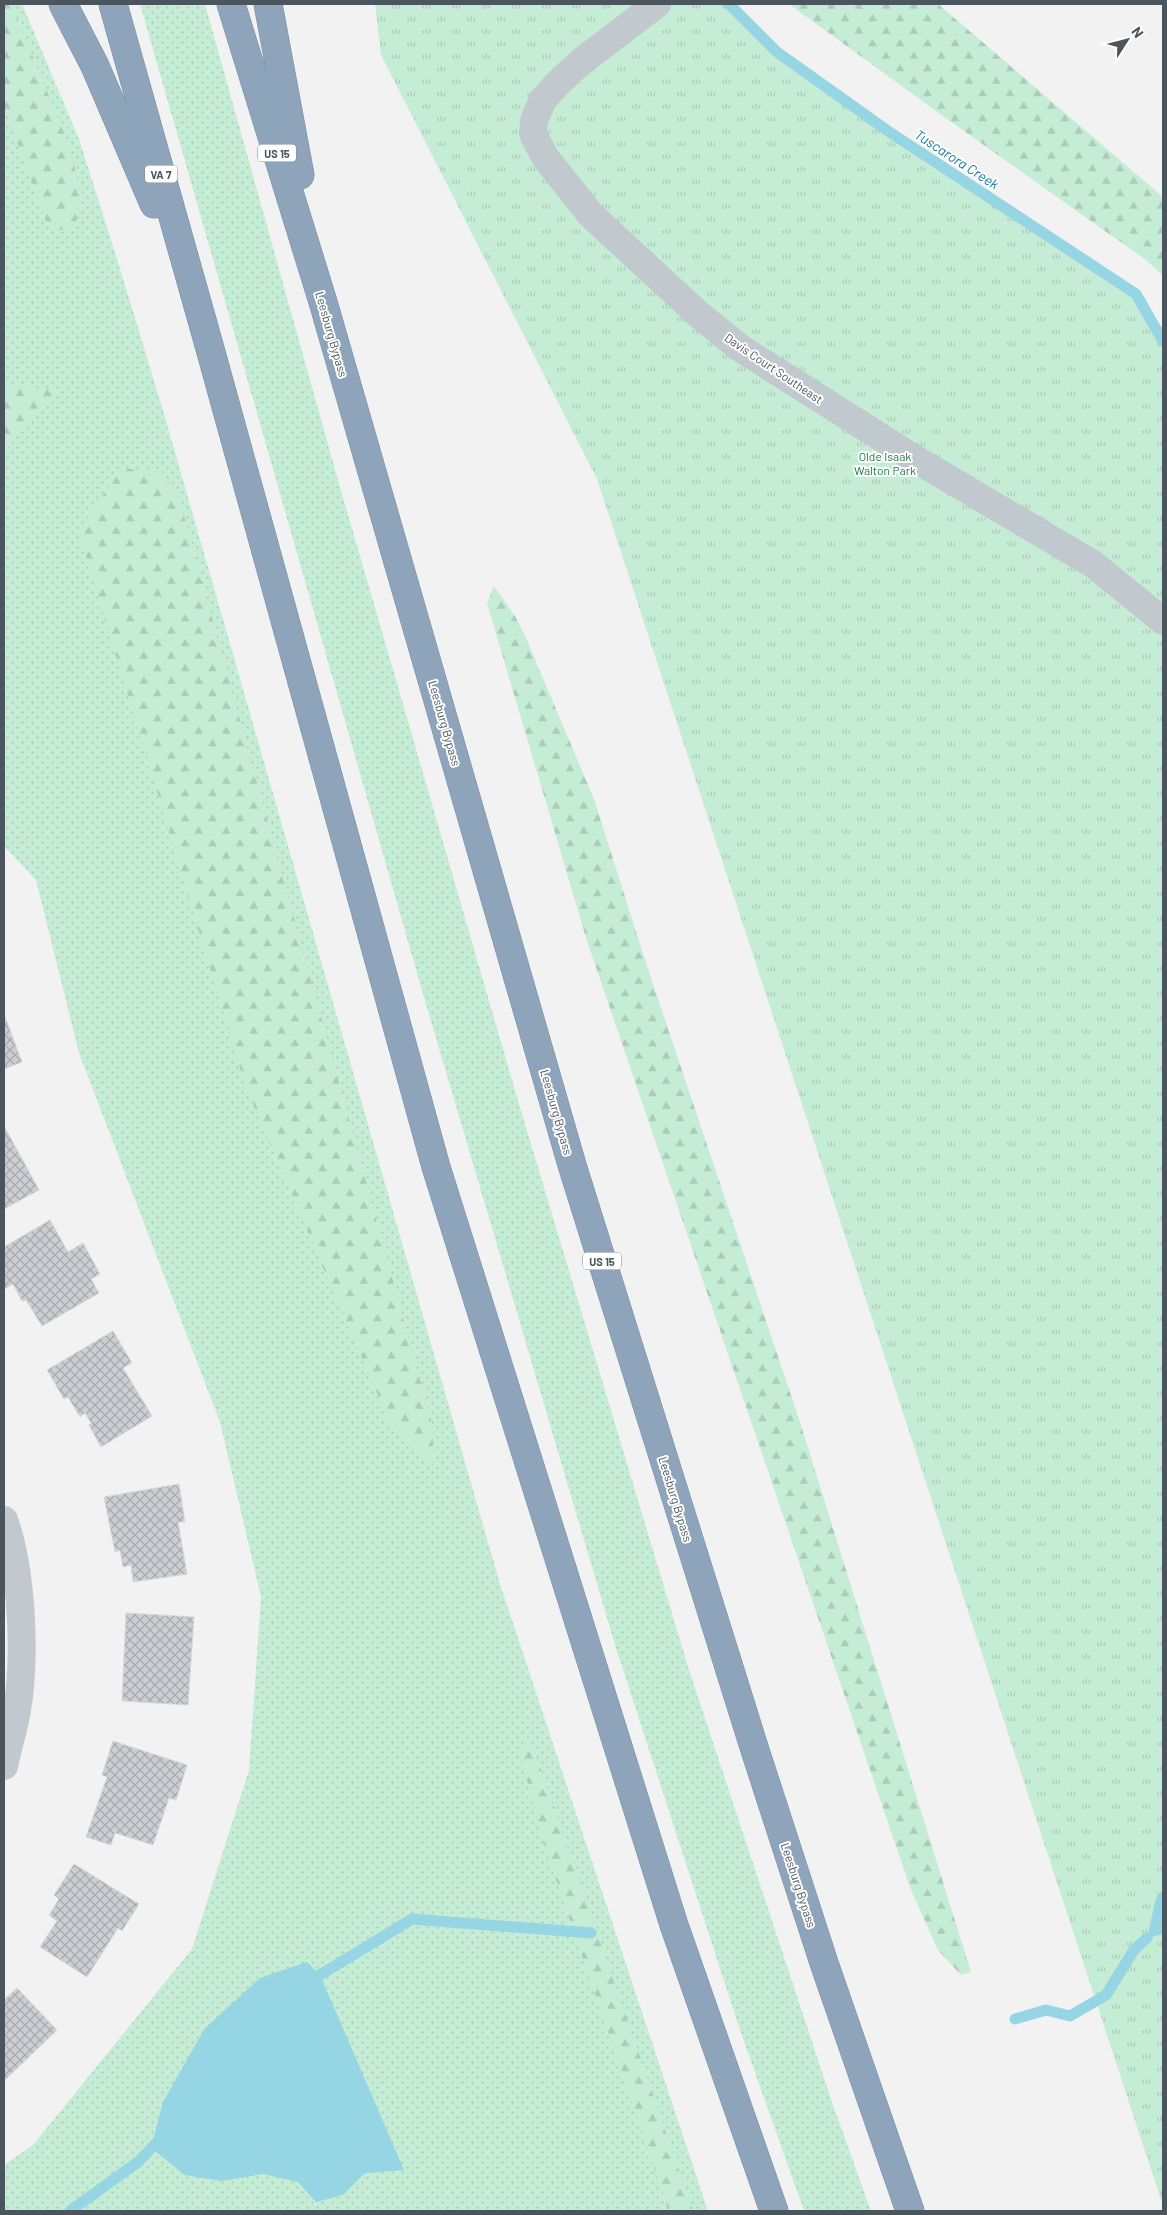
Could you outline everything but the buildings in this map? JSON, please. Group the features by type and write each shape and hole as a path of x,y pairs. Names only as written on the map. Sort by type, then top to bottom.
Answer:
{"highway":[{"path":"63,4 95,66 133,153 210,345 436,1167 674,1925 774,2211"},
{"name":"VA 7","path":"113,4 210,345"},
{"name":"Leesburg Bypass","path":"231,4 323,302 575,1175 753,1744 824,1963 910,2211"},
{"path":"268,4 323,302"}],"street":[{"name":"Davis Court Southeast","path":"657,4 582,61 559,82 542,102 534,121 533,134 545,157 590,214 698,314 740,348 912,457 1093,564 1163,621"},
{"path":"4,1520 18,1582 22,1641 17,1708 4,1766"}],"green space":[{"path":"4,4 22,4 79,139 162,407 500,1584 708,2211 4,2211 4,2165 33,2145 192,1949 249,1770 261,1597 220,1422 79,1053 36,880 4,846"},
{"path":"4,4 11,4 67,140 82,195 75,227 59,230 45,220 4,106"},
{"path":"140,4 205,4 336,473 519,1104 689,1670 833,2105 871,2211 804,2211 741,2033 615,1645 423,994"},
{"name":"Olde Isaak Walton Park","path":"375,4 729,4 777,52 888,131 1136,294 1163,341 1163,2206 597,479 381,55"},
{"path":"789,4 938,4 1163,197 1163,276 1146,260"},
{"path":"4,384 59,391 4,451"},
{"path":"120,468 162,472 180,501 433,1427 433,1466 388,1419 246,1088 79,533"},
{"path":"494,586 515,616 526,638 594,799 646,963 800,1422 971,1972 961,1975 938,1950 911,1890 587,941 487,603"},
{"path":"525,1734 534,1749 693,2211 669,2211 543,1841 521,1757"}],"water":[{"path":"1163,1890 1163,1934 1147,1938 1156,1898"},
{"path":"307,1962 320,1975 404,2170 365,2173 343,2195 316,2202 298,2182 263,2174 221,2181 185,2175 151,2148 163,2102 205,2028 260,1978"}],"waterway":[{"name":"Tuscarora Creek","path":"729,4 777,52 888,131 1136,294 1163,341"},
{"path":"309,1986 320,1975 412,1919 591,1933"},
{"path":"1015,2019 1046,2010 1070,2016 1106,1995 1134,1950 1147,1938"},
{"path":"70,2211 138,2162 162,2137"}]}
